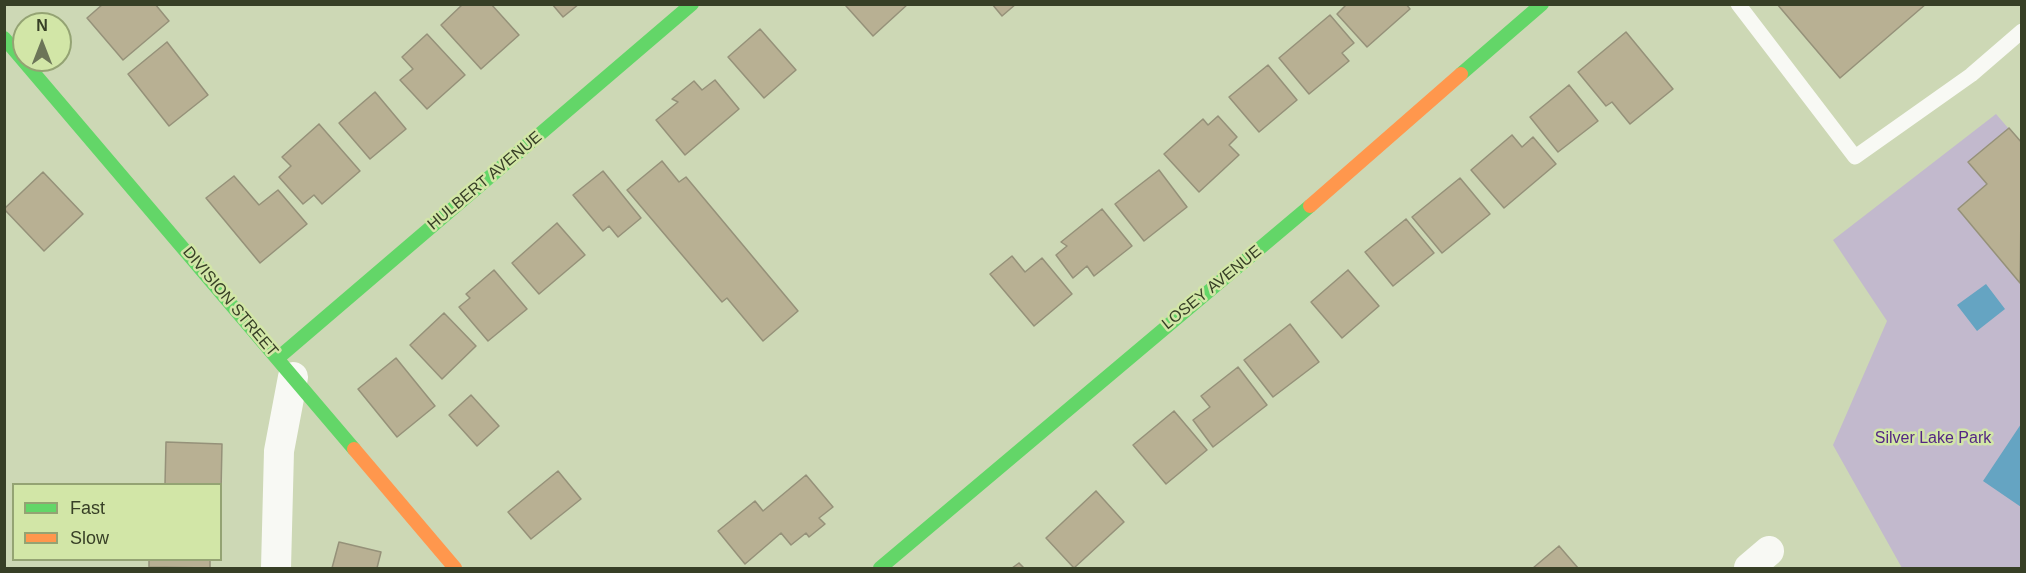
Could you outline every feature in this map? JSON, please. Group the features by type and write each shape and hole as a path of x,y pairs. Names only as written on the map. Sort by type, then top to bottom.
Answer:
{"street":[{"name":"HULBERT AVENUE","path":"285,367 692,4"},
{"name":"LOSEY AVENUE","path":"880,568 1275,236 1542,4"},
{"name":"DIVISION STREET","path":"4,38 455,568"},
{"path":"276,568 279,451 285,367"}],"lane":[{"path":"1738,4 1856,157 1971,75 2022,31"}],"green space":[{"name":"Silver Lake Park","path":"1996,114 2021,143 2021,568 1902,568 1833,445 1887,321 1833,240"}],"water":[{"path":"1986,284 2005,309 1977,331 1957,305"},
{"path":"2021,424 2021,507 1983,481"}],"building":[{"path":"103,4 155,4 169,21 123,60 87,18"},
{"path":"463,4 491,4 519,35 481,69 441,25"},
{"path":"552,4 579,4 563,17"},
{"path":"848,4 908,4 873,36 846,6"},
{"path":"992,4 1016,4 1002,16"},
{"path":"1347,4 1406,4 1410,9 1367,47 1337,14"},
{"path":"1777,4 1926,4 1840,78"},
{"path":"1330,15 1354,43 1342,53 1349,61 1309,94 1279,58"},
{"path":"760,29 796,70 764,98 728,57"},
{"path":"1626,32 1673,89 1630,124 1612,102 1606,106 1578,72"},
{"path":"427,34 465,75 427,109 400,80 413,69 402,57"},
{"path":"167,42 208,95 169,126 128,74"},
{"path":"1268,65 1297,100 1259,132 1229,97"},
{"path":"715,80 739,109 685,155 656,120 678,102 672,99 694,81 702,90"},
{"path":"1569,85 1598,121 1558,152 1530,117"},
{"path":"375,92 406,129 370,159 339,123"},
{"path":"1218,116 1237,137 1229,145 1239,155 1199,192 1164,154 1203,119 1208,125"},
{"path":"319,124 360,171 322,204 314,195 303,204 279,177 291,166 282,157"},
{"path":"2009,128 2022,143 2020,283 1958,209 1987,184 1968,162"},
{"path":"1512,135 1522,147 1533,137 1556,164 1504,208 1471,170"},
{"path":"662,161 679,182 686,177 798,311 763,341 727,298 722,302 627,190"},
{"path":"1159,170 1187,207 1144,241 1115,204"},
{"path":"603,171 641,218 618,237 609,226 603,231 573,195"},
{"path":"43,172 83,214 44,251 4,209"},
{"path":"234,176 259,205 278,190 307,224 260,263 206,198"},
{"path":"1460,178 1490,214 1442,253 1412,217"},
{"path":"1102,209 1132,246 1094,276 1087,266 1073,278 1056,255 1067,246 1061,242"},
{"path":"1406,219 1434,253 1393,286 1365,252"},
{"path":"557,223 585,255 539,294 512,263"},
{"path":"1012,256 1025,272 1042,258 1072,294 1034,326 990,274"},
{"path":"494,270 527,309 488,341 459,307 470,298 466,294"},
{"path":"1348,270 1379,306 1342,338 1311,302"},
{"path":"444,313 476,346 442,379 410,345"},
{"path":"1290,324 1319,362 1273,397 1244,360"},
{"path":"396,358 435,406 397,437 358,389"},
{"path":"1238,367 1267,405 1213,447 1193,420 1210,407 1201,396"},
{"path":"471,395 499,426 477,446 449,415"},
{"path":"1174,411 1207,450 1166,484 1133,445"},
{"path":"166,442 222,444 221,483 165,483"},
{"path":"558,471 581,499 531,539 508,512"},
{"path":"806,475 833,507 819,518 825,524 809,537 806,533 791,545 781,533 745,564 718,531 755,501 763,511"},
{"path":"1096,491 1124,522 1074,568 1046,538"},
{"path":"339,542 381,552 377,568 332,568"},
{"path":"1559,546 1578,568 1533,568"},
{"path":"149,561 210,561 210,568 149,567"},
{"path":"1019,563 1024,568 1012,568"}],"traffic: fast":[{"path":"278,358 692,4"},
{"path":"1461,74 1542,4"},
{"path":"4,38 354,449"},
{"path":"880,568 1310,206"}],"traffic: slow":[{"path":"1310,206 1461,74"},
{"path":"354,449 455,568"}]}
